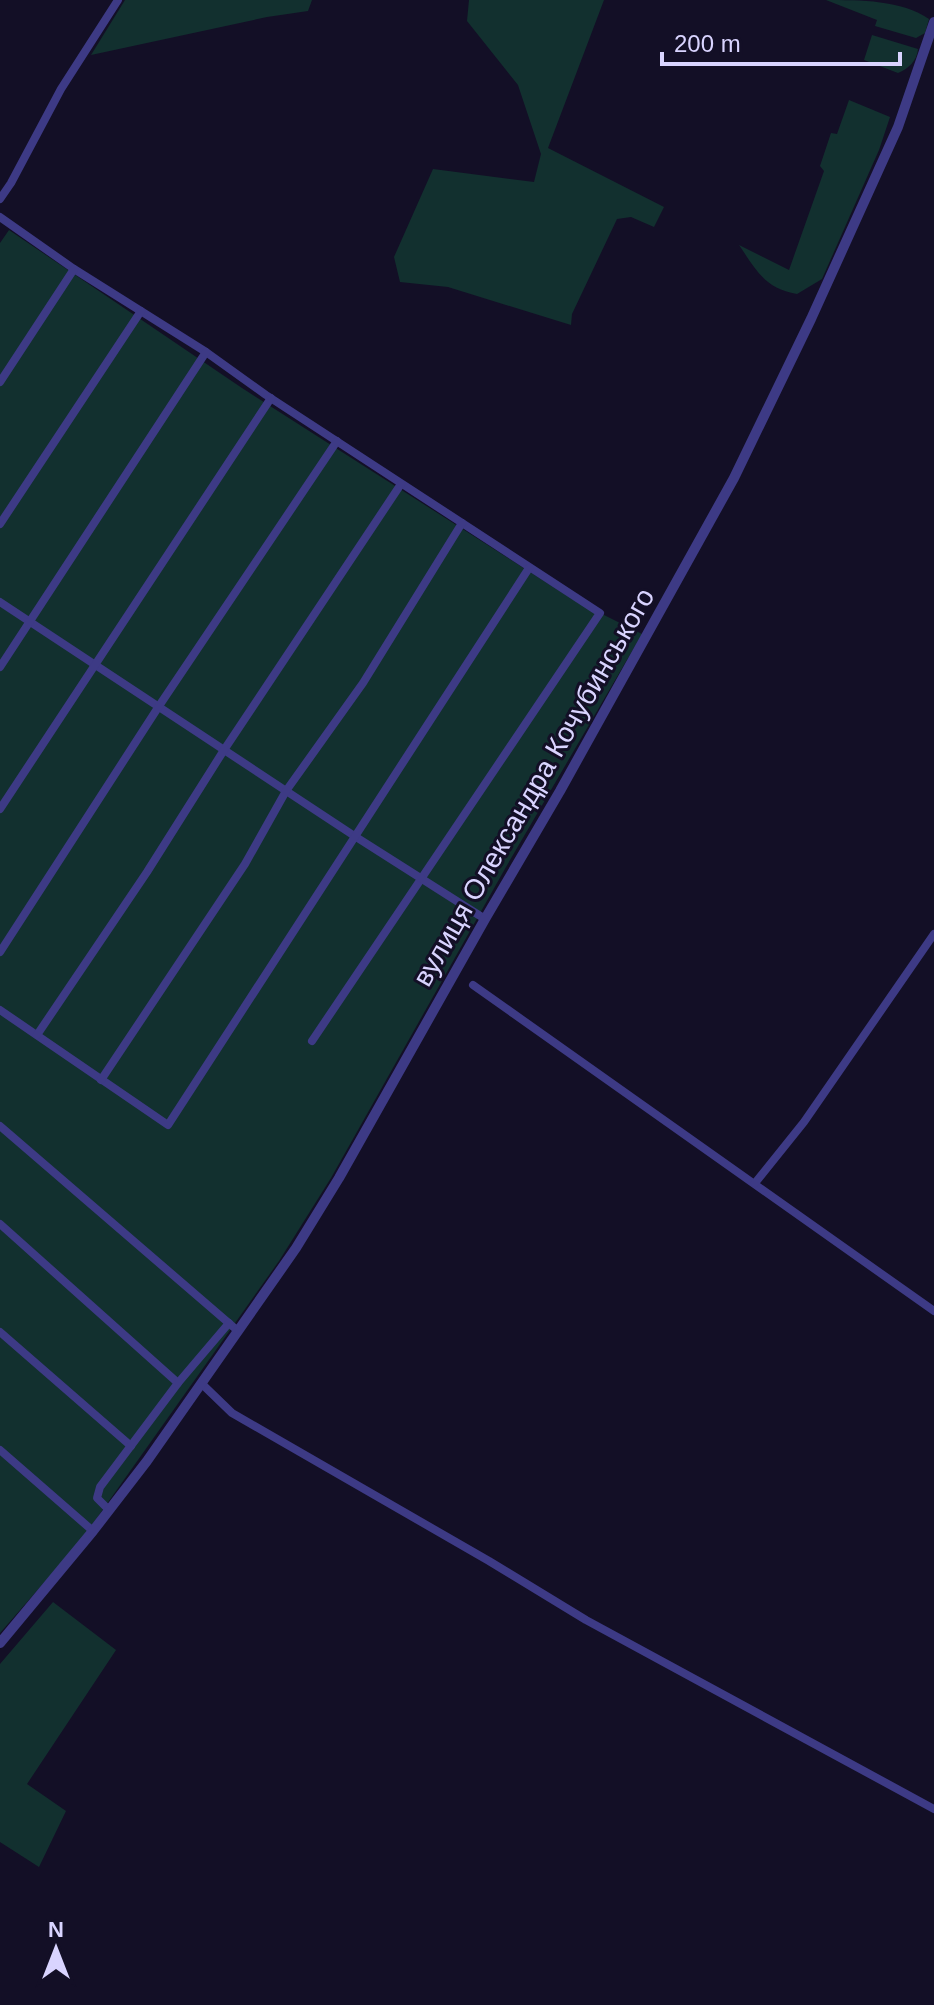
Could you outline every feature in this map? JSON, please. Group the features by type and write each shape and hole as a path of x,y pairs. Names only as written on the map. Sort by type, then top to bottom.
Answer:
{"street":[{"path":"0,199 61,89 118,0"},
{"name":"вулиця Олександра Кочубинського","path":"0,1643 93,1531 202,1384 296,1248 339,1178 568,778 734,478 892,141 930,48 934,22"},
{"path":"0,217 74,269 206,352 271,398 600,613 312,1041"},
{"path":"0,382 74,269"},
{"path":"0,524 141,311"},
{"path":"0,667 206,352"},
{"path":"0,809 271,398"},
{"path":"0,952 159,706 337,441"},
{"path":"37,1035 401,484"},
{"path":"101,1080 245,864 286,791 363,683 462,523"},
{"path":"0,1010 168,1125 529,568"},
{"path":"0,602 485,919"},
{"path":"755,1183 804,1122 934,934"},
{"path":"473,985 934,1311"},
{"path":"0,1126 238,1331"},
{"path":"0,1224 178,1383"},
{"path":"109,1510 97,1498 100,1487 178,1383 229,1323"},
{"path":"0,1332 131,1446"},
{"path":"202,1384 232,1413 586,1620 934,1809"},
{"path":"0,1450 93,1531"}],"green space":[{"path":"125,0 312,0 308,11 91,55"},
{"path":"469,0 604,0 548,148 664,207 654,227 631,217 617,219 572,314 571,325 448,287 400,282 394,257 433,169 534,182 541,154 518,85 467,21"},
{"path":"826,0 894,5 929,19 925,33 916,38 875,26 877,20"},
{"path":"872,35 918,49 914,61 898,73 864,60"},
{"path":"849,100 890,117 879,150 822,279 797,294 777,288 762,277 739,245 789,270 824,171 820,166 831,133 837,134"},
{"path":"9,230 242,388 572,599 642,634 506,867 331,1178 279,1261 82,1539 0,1633 0,243"},
{"path":"53,1602 116,1650 27,1784 66,1811 39,1867 0,1842 0,1664"}]}
